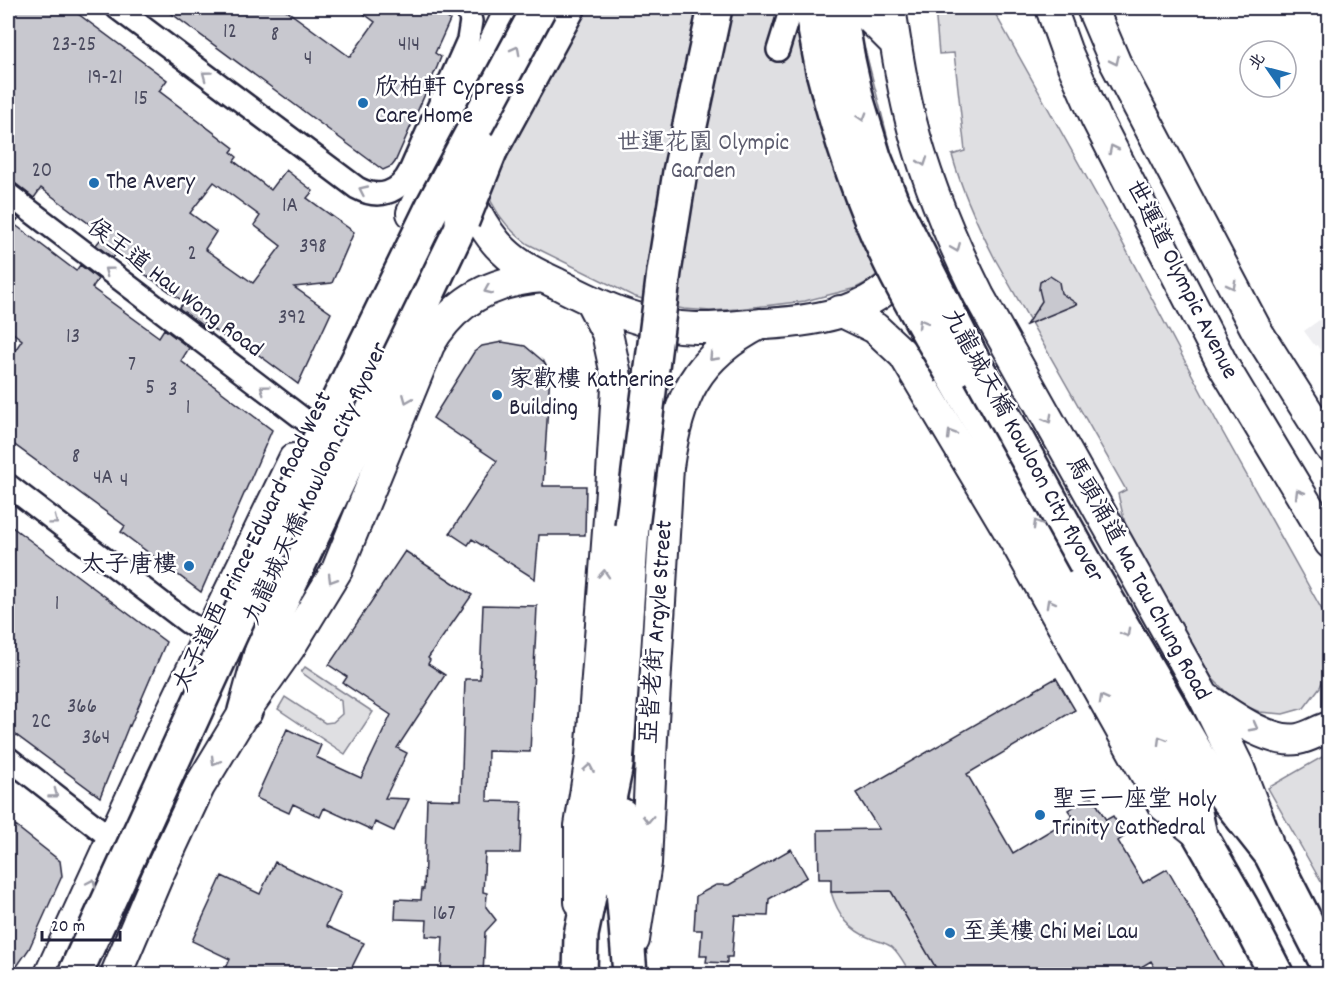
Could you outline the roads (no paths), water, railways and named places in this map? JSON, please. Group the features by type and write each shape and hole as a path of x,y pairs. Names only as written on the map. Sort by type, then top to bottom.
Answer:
{"main road":[{"name":"九龍城天橋 Kowloon City flyover","path":"75,975 324,430 434,204 539,8"},
{"name":"九龍城天橋 Kowloon City flyover","path":"91,975 342,424 446,212 490,151 568,8"},
{"path":"581,935 616,765 632,527 650,372 669,239 680,172 715,8"},
{"name":"九龍城天橋 Kowloon City flyover","path":"811,8 834,116 879,238 914,309 1076,570 1211,778 1272,854"},
{"name":"九龍城天橋 Kowloon City flyover","path":"839,8 857,102 874,157 891,200 1076,570 1190,790 1200,835"},
{"path":"860,8 896,44"},
{"path":"890,8 896,44"},
{"name":"世運道 Olympic Avenue","path":"1051,8 1066,50 1096,118 1218,354 1257,424 1329,543"},
{"name":"世運道 Olympic Avenue","path":"1092,8 1115,62 1204,233 1257,331 1329,447"},
{"name":"太子道西 Prince Edward Road West","path":"50,975 208,636 509,13"},
{"name":"馬頭涌道 Ma Tau Chung Road","path":"896,44 910,120 934,193 960,258 979,296 1204,697 1238,766 1272,854 1329,969"},
{"path":"245,711 267,631 462,221 490,151"},
{"path":"475,210 483,225 504,251 544,278 630,317 673,326 717,328 788,323 863,305 879,296 905,271 914,255 934,193"},
{"path":"116,975 158,875 199,787 245,711 290,647 337,570 429,345 437,331 458,308 470,298 484,291 518,280 544,278"},
{"path":"580,975 579,826 591,757 617,388 607,333 590,300"},
{"path":"840,311 875,328 904,355 1016,541 1163,805 1200,835 1242,908 1276,975"},
{"name":"亞皆老街 Argyle Street","path":"630,971 646,863 651,737 668,467 672,441 683,400 694,379 724,346 760,324"},
{"path":"1204,697 1246,723 1282,740 1300,739 1326,724"},
{"path":"616,765 621,821 621,866 630,971"}],"street":[{"path":"117,8 357,188 366,193 388,193 398,188 410,171 468,40 471,21 467,8"},
{"path":"778,50 791,8"},
{"name":"侯王道 Hau Wong Road","path":"8,194 310,424"},
{"path":"8,485 208,636"},
{"path":"8,758 112,839"}],"place":[{"name":"欣柏軒 Cypress Care Home","path":"363,103"},
{"name":"The Avery","path":"94,183"},
{"name":"家歡樓 Katherine Building","path":"497,395"},
{"name":"太子唐樓","path":"189,566"},
{"name":"聖三一座堂 Holy Trinity Cathedral","path":"1040,815"},
{"name":"至美樓 Chi Mei Lau","path":"950,933"}],"park label":[{"name":"世運花園 Olympic Garden","path":"703,158"}]}
